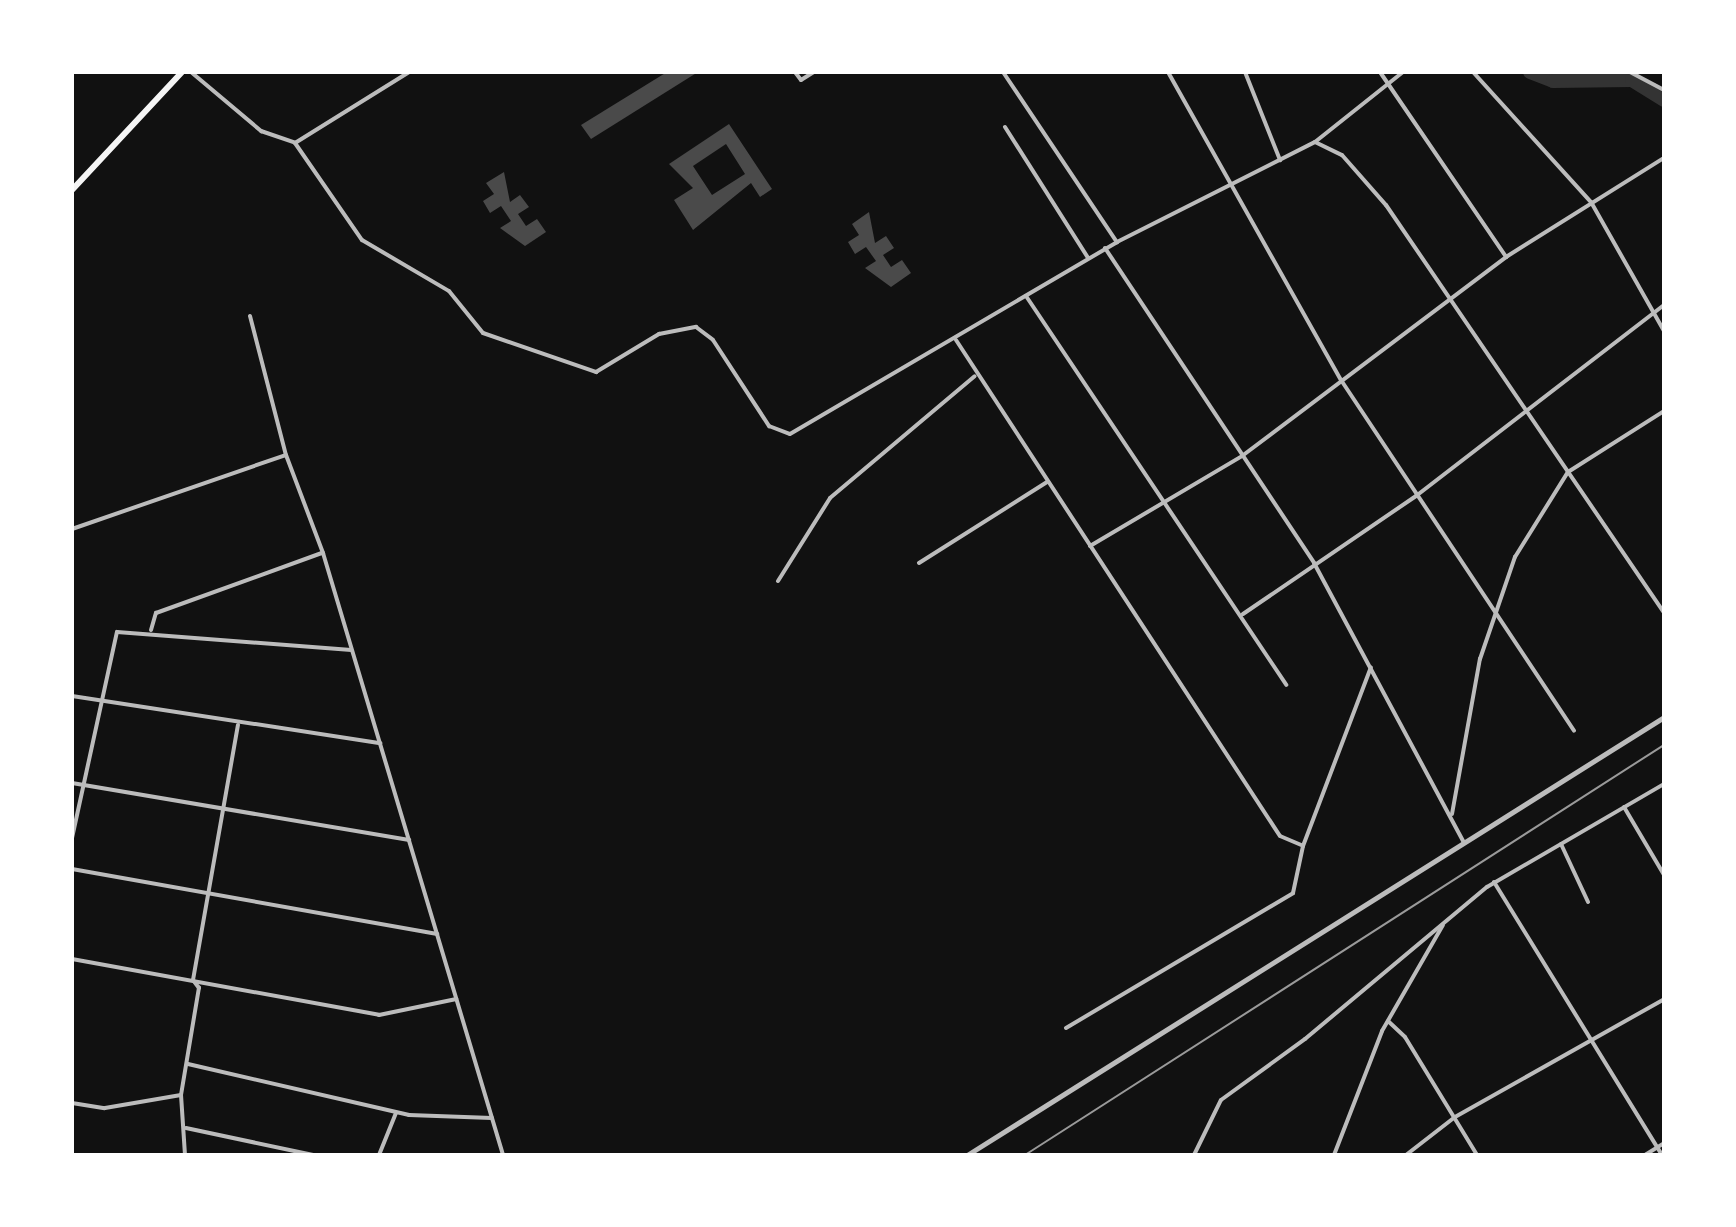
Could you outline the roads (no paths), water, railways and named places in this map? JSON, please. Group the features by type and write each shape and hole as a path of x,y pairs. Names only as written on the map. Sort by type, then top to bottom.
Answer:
{"main road":[{"path":"72,190 182,72"}],"street":[{"path":"191,72 261,131 295,143 362,240 457,297 483,333 596,372 659,334 696,327 713,340 766,422 783,433 956,339 1105,248 1228,181 1315,142 1403,72"},
{"path":"295,143 409,72"},
{"path":"795,72 801,80 814,72"},
{"path":"1003,72 1117,242"},
{"path":"1168,72 1341,380 1574,731"},
{"path":"1245,72 1280,160"},
{"path":"1380,72 1506,257"},
{"path":"1473,72 1591,202 1664,331"},
{"path":"1630,72 1664,90"},
{"path":"1005,127 1088,258"},
{"path":"1315,142 1342,155 1386,205 1664,612"},
{"path":"1090,546 1169,505 1242,456 1341,380 1452,303 1506,257 1664,158"},
{"path":"1105,248 1314,563 1464,843"},
{"path":"1026,296 1243,614 1286,685"},
{"path":"1243,614 1416,496 1524,409 1653,310 1664,305"},
{"path":"250,316 286,455 323,553 503,1155"},
{"path":"956,339 975,376 1280,836 1303,846"},
{"path":"778,581 830,498 975,376"},
{"path":"1451,816 1480,659 1515,557 1568,472 1664,411"},
{"path":"72,529 286,455"},
{"path":"919,563 1047,482"},
{"path":"151,630 156,613 323,553"},
{"path":"72,838 100,698 117,632 151,630 352,650"},
{"path":"1066,1028 1239,922 1282,905 1293,893 1303,846 1371,667"},
{"path":"72,696 100,698 238,725 380,743"},
{"path":"967,1155 1664,717"},
{"path":"185,1155 186,1128 181,1095 199,988 193,980 238,725"},
{"path":"72,783 222,813 409,840"},
{"path":"1194,1155 1221,1100 1494,882 1664,784"},
{"path":"1624,807 1664,875"},
{"path":"1561,844 1588,902"},
{"path":"72,869 437,934"},
{"path":"1494,882 1589,1041 1662,1155"},
{"path":"1334,1155 1387,1021 1446,920"},
{"path":"72,959 379,1015 456,999"},
{"path":"1406,1155 1455,1117 1664,999"},
{"path":"1387,1021 1455,1117 1477,1155"},
{"path":"188,1064 396,1113 492,1118"},
{"path":"72,1103 105,1108 181,1095"},
{"path":"379,1155 396,1113"},
{"path":"186,1128 313,1155"},
{"path":"1645,1155 1664,1143"}],"waterway":[{"path":"1530,72 1553,81 1632,80 1664,100"}],"railway":[{"path":"1025,1155 1664,745"}]}
